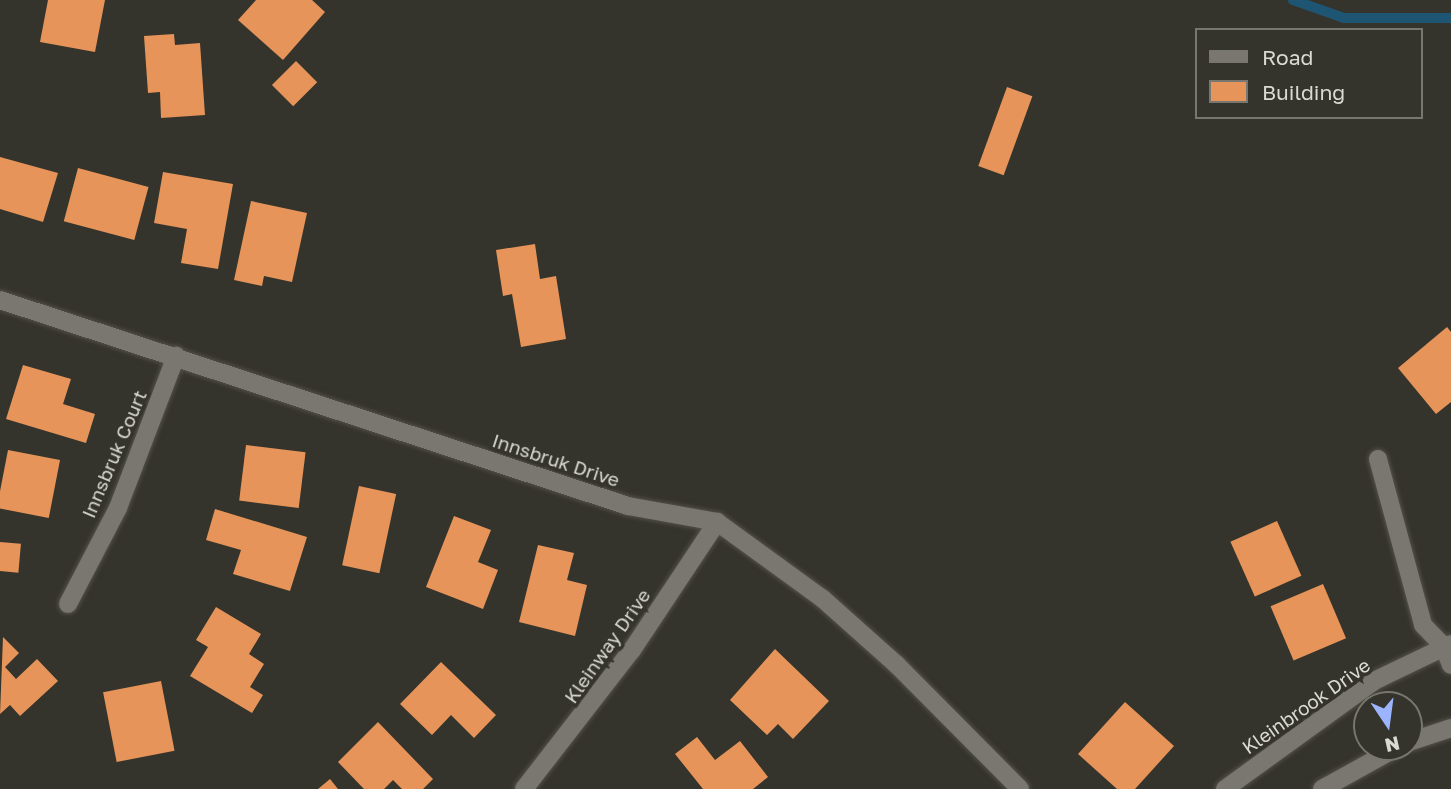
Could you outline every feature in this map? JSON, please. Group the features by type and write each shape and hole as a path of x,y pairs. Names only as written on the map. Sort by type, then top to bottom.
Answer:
{"street":[{"name":"Innsbruk Drive","path":"0,300 628,506 718,522 823,599 896,664 1020,789"},
{"name":"Innsbruk Court","path":"68,604 118,508 176,356"},
{"path":"1378,459 1423,625 1447,645 1451,665"},
{"name":"Kleinway Drive","path":"524,789 632,650 718,522"},
{"name":"Kleinbrook Drive","path":"1225,789 1374,681 1447,645"},
{"path":"1423,737 1451,728"},
{"path":"1322,789 1373,761"}],"building":[{"path":"48,0 105,0 95,52 40,42"},
{"path":"256,0 312,0 325,12 283,60 238,20"},
{"path":"174,34 175,45 200,43 205,115 161,118 160,92 148,93 144,36"},
{"path":"296,61 317,82 293,106 272,85"},
{"path":"1007,87 1032,96 1004,175 978,166"},
{"path":"0,157 58,173 43,222 0,209"},
{"path":"78,168 149,187 134,240 64,221"},
{"path":"163,172 233,184 218,269 181,263 187,229 154,223"},
{"path":"251,201 307,213 292,282 264,276 262,286 234,280"},
{"path":"535,244 540,279 556,276 566,339 521,347 512,294 503,296 496,250"},
{"path":"1447,327 1451,332 1451,402 1436,414 1398,368"},
{"path":"23,365 71,379 63,404 95,414 86,443 6,419"},
{"path":"246,445 306,452 299,508 239,501"},
{"path":"8,450 60,460 49,518 0,509 0,491"},
{"path":"359,486 396,494 379,573 342,565"},
{"path":"215,509 307,537 290,591 233,574 241,550 206,540"},
{"path":"454,516 491,530 478,562 498,570 483,609 426,587"},
{"path":"1277,521 1301,576 1255,597 1230,542"},
{"path":"0,542 21,544 18,573 0,571"},
{"path":"538,545 574,553 567,580 587,585 575,636 519,622"},
{"path":"1323,584 1346,638 1294,661 1271,606"},
{"path":"216,607 261,634 249,654 264,664 250,687 263,695 252,713 190,676 208,647 196,640"},
{"path":"3,637 19,653 5,667 16,679 37,659 58,681 20,716 10,705 0,714"},
{"path":"775,649 829,701 793,739 778,724 767,735 730,700"},
{"path":"441,662 496,715 474,738 451,715 432,735 400,704"},
{"path":"161,681 175,751 117,762 103,692"},
{"path":"1125,702 1174,746 1135,789 1117,789 1078,754"},
{"path":"378,722 433,779 423,789 402,789 393,780 384,789 364,789 338,762"},
{"path":"697,737 715,760 740,741 768,777 753,789 703,789 675,754"},
{"path":"330,779 338,789 318,789"}],"waterway":[{"path":"1293,0 1344,18 1451,18"}]}
